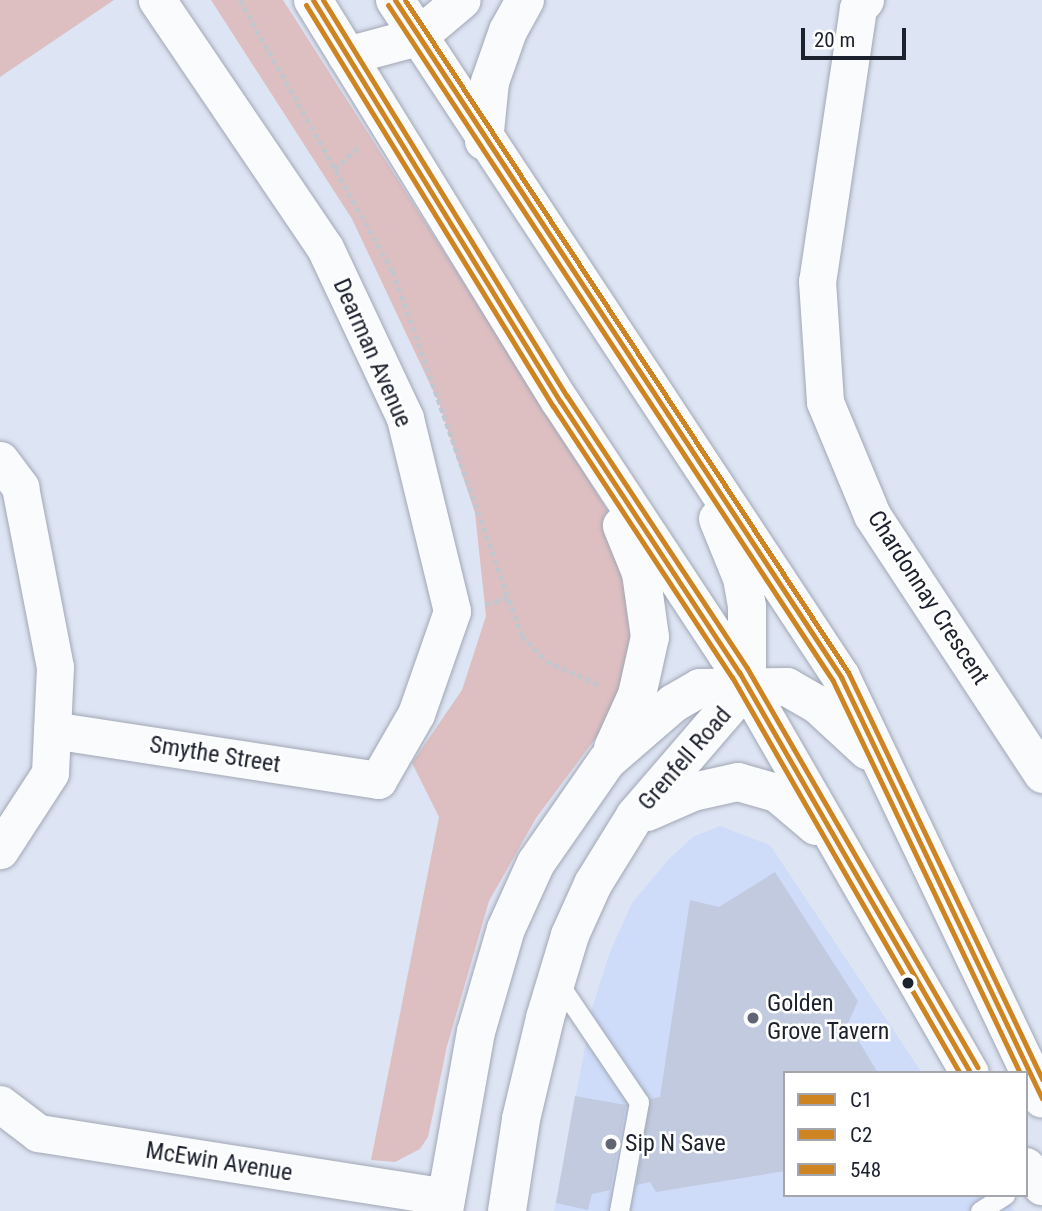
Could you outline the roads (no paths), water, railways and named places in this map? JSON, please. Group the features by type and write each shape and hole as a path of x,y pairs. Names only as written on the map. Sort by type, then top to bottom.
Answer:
{"main road":[{"path":"313,0 590,446 747,686 969,1071"},
{"path":"347,55 381,0"},
{"path":"395,0 484,141 658,394 841,677 1042,1099"},
{"path":"347,55 418,37 462,0"},
{"path":"484,141 490,82 508,31 525,0"},
{"path":"658,394 729,540 742,578 750,659 747,686"},
{"path":"590,446 641,573 650,637 637,695 607,761"},
{"path":"747,686 787,687 817,704 880,761"},
{"name":"Grenfell Road","path":"445,1204 476,1032 506,929 536,863 607,761 674,703 700,688 747,686"},
{"name":"Grenfell Road","path":"507,1211 521,1119 557,981 593,884 635,816 747,686"},
{"path":"635,816 713,787 758,785 777,793 838,844"}],"street":[{"name":"Dearman Avenue","path":"157,0 325,248 405,418 452,611 416,714 378,780"},
{"name":"Chardonnay Crescent","path":"865,0 858,8 817,281 825,402 872,515 1042,774"},
{"path":"0,460 20,487 53,654 50,773 0,850"},
{"name":"Smythe Street","path":"52,730 378,780"},
{"name":"McEwin Avenue","path":"0,1104 38,1133 445,1204"}],"lane":[{"path":"557,981 639,1102 620,1211"},
{"path":"980,1211 1002,1197"}],"place":[{"name":"Golden Grove Tavern","path":"753,1018"},
{"name":"Sip N Save","path":"611,1144"}]}
